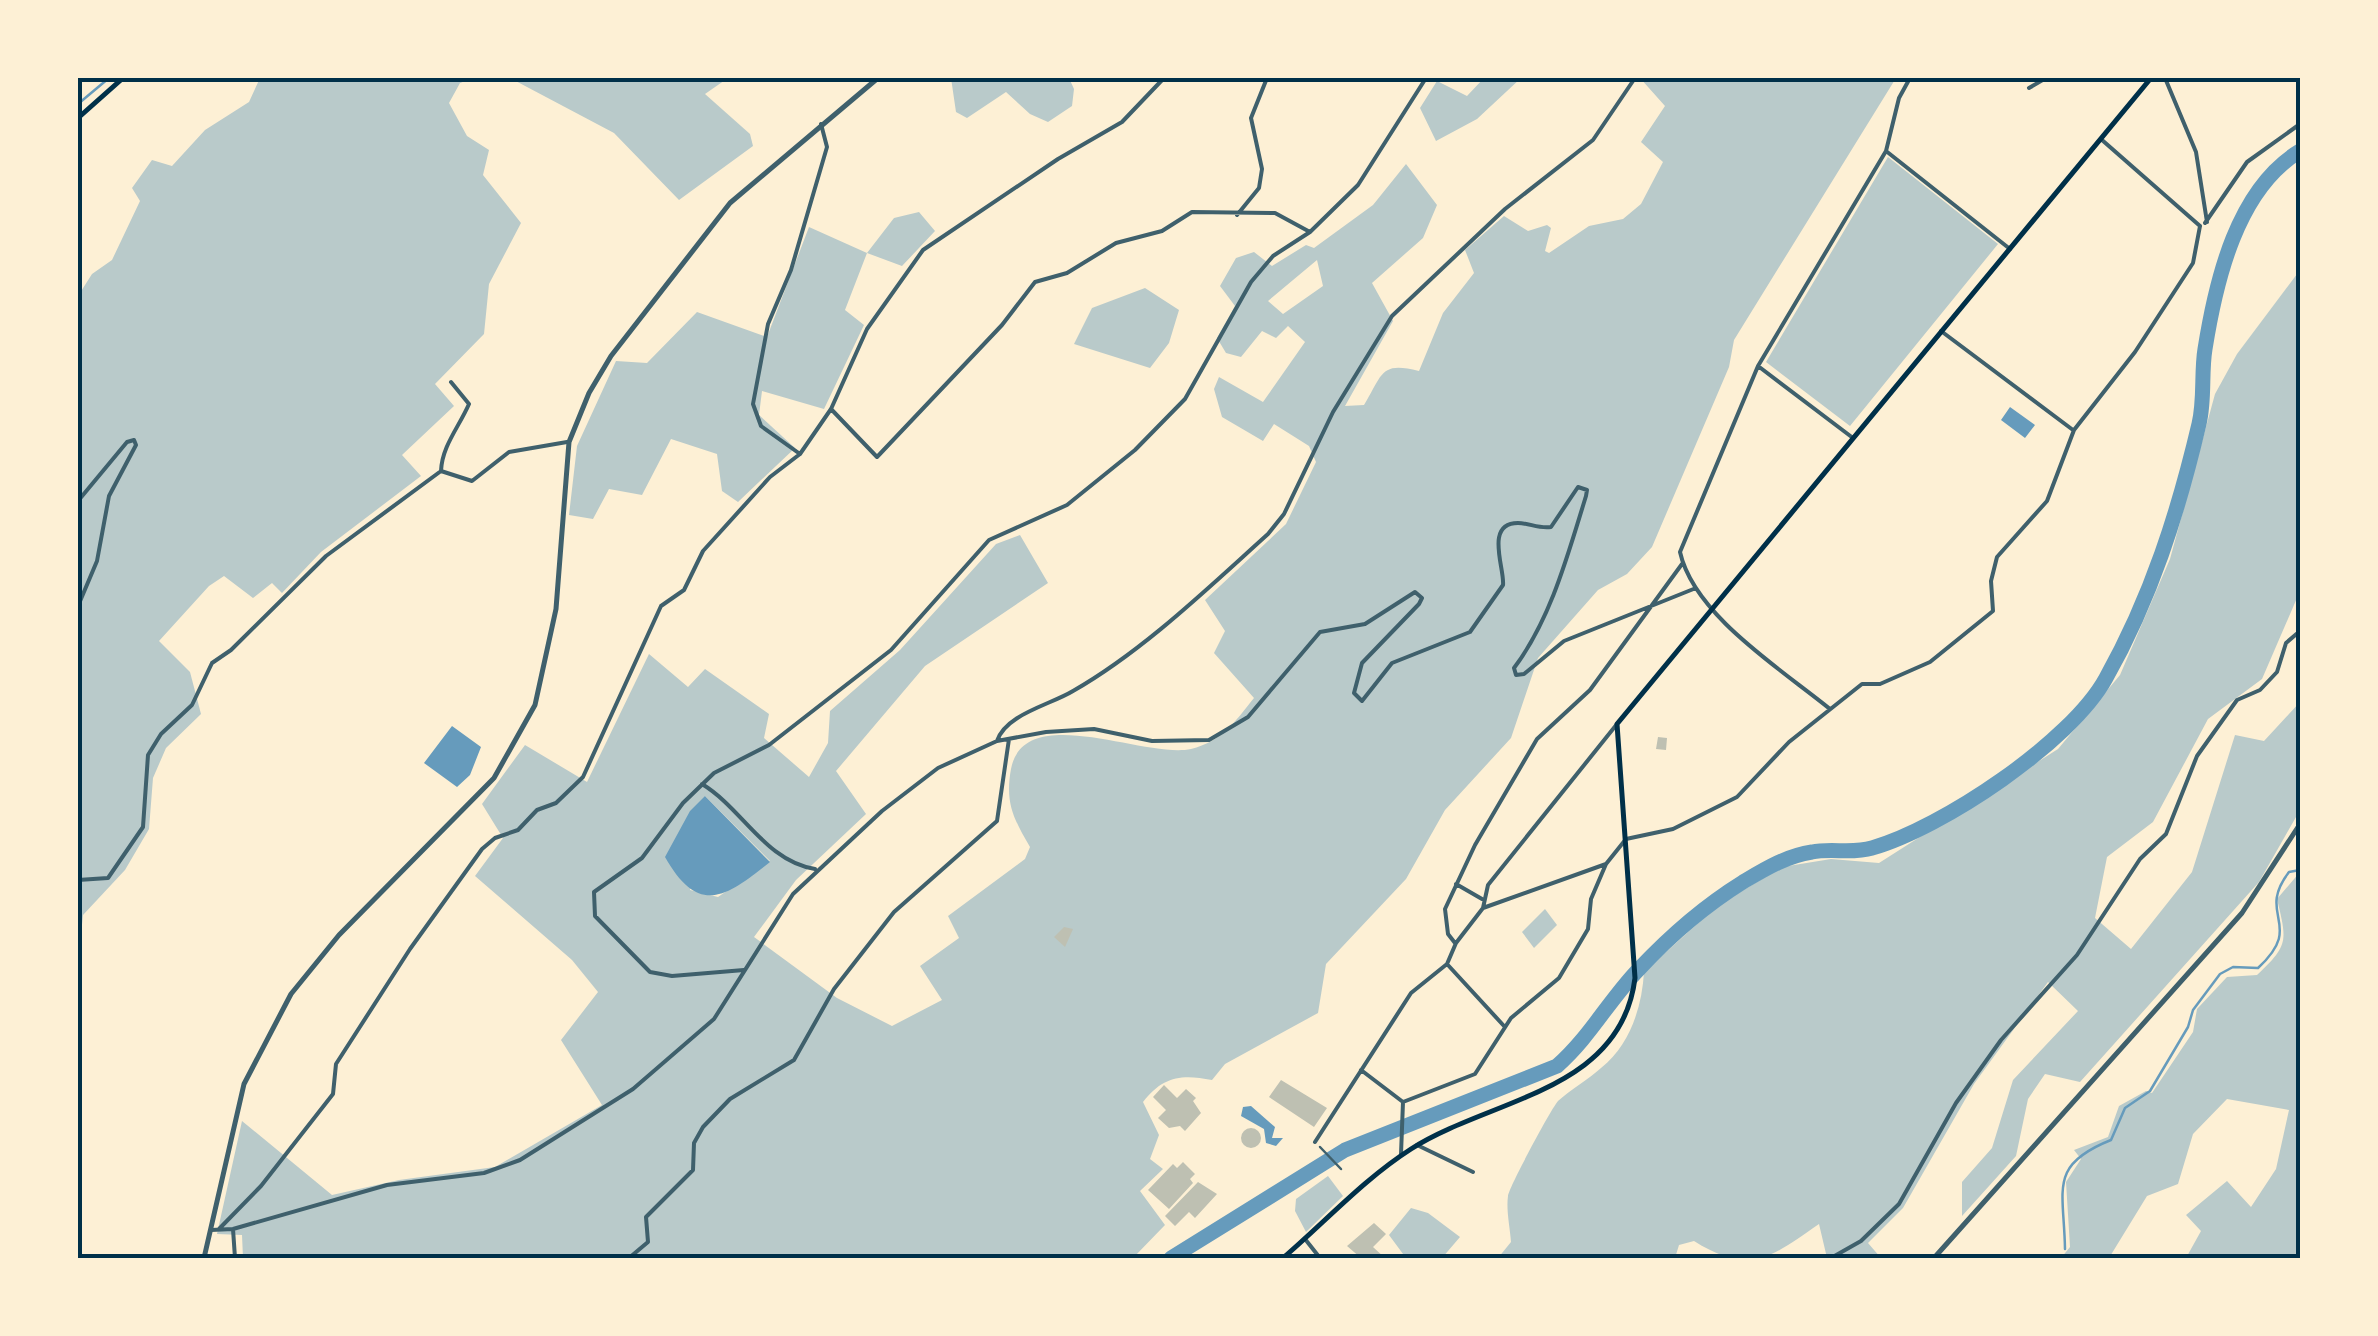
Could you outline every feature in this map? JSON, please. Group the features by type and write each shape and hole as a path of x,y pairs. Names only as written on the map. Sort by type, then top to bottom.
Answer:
{"main road":[{"path":"78,118 120,78"},
{"path":"1284,1258 1401,1156 1586,1067 1606,1048 1627,1014 1635,978 1617,724 2151,78"}],"street":[{"path":"204,1258 214,1230 244,1084 291,994 339,935 494,778 534,705 556,608 569,442 611,356 730,203 878,78"},
{"path":"214,1230 261,1186 333,1094 336,1064 410,949 482,849 495,838 518,830 537,810 556,803 583,777 661,606 684,590 702,551 770,477 800,454 831,409 868,329 923,250 1058,158 1122,122 1164,78"},
{"path":"1237,214 1259,188 1262,170 1251,118 1267,78"},
{"path":"746,970 672,976 650,972 592,908 594,892 642,858 702,784 769,744 891,650 989,540 1068,505 1135,450 1184,399 1251,282 1273,256 1310,232 1374,164 1426,78"},
{"path":"996,741 1008,724 1075,690 1108,666 1268,534 1284,514 1348,384 1392,316 1505,209 1593,140 1635,78"},
{"path":"1830,709 1712,610 1682,564 1680,552 1758,366 1886,150 1894,111 1910,78"},
{"path":"2029,88 2046,78"},
{"path":"2165,78 2196,152 2206,222"},
{"path":"800,454 761,426 753,404 768,324 791,270 827,147 822,124"},
{"path":"1403,1102 1475,1074 1504,1026 1548,992 1588,929 1591,899 1606,864 1626,839 1673,829 1737,797 1789,742 1862,684 1880,684 1930,662 1993,611 1992,568 2046,501 2074,430 2135,352 2193,263 2200,226 2247,162 2300,124"},
{"path":"2100,138 2200,226"},
{"path":"1886,150 2010,250"},
{"path":"831,409 877,458 1002,325 1034,282 1067,273 1116,244 1162,230 1192,212 1275,213 1310,232"},
{"path":"1941,332 2074,430"},
{"path":"1758,366 1853,438"},
{"path":"441,470 442,452 457,433 469,404 451,382"},
{"path":"78,501 127,442 134,440 136,445 110,496 97,561 84,600 78,606"},
{"path":"441,470 472,481 509,452 569,442"},
{"path":"78,880 108,878 133,846 143,827 148,755 161,734 192,705 212,663 231,650 326,556 441,470"},
{"path":"214,1230 232,1230 388,1185 484,1174 520,1160 633,1089 714,1019 774,917 816,870 924,778 996,741 1009,739 1094,729 1152,741 1190,744 1209,740 1248,717 1320,632 1365,624 1415,592 1422,598 1419,604 1356,674 1354,692 1362,701 1392,662 1470,632 1503,585 1497,542 1502,532 1517,523 1550,528 1578,487 1587,490 1586,496 1562,573 1514,672 1524,674 1564,641 1696,588"},
{"path":"1456,943 1444,917 1456,884 1537,738 1590,690 1682,564"},
{"path":"1832,1258 1872,1233 1898,1204 1956,1103 2001,1040 2077,955 2140,859 2166,834 2197,756 2238,700 2260,690 2277,672 2286,644 2300,631"},
{"path":"1483,908 1482,899 1514,850 1617,724"},
{"path":"628,1258 648,1242 646,1218 652,1208 693,1170 694,1143 703,1128 730,1099 794,1060 834,989 894,912 997,821 1009,739"},
{"path":"702,784 720,795 763,842 794,866 816,870"},
{"path":"1934,1258 2242,914 2300,824"},
{"path":"1341,1169 1317,1144 1411,994 1448,964 1456,943 1483,908 1606,864"},
{"path":"1456,884 1482,899"},
{"path":"1448,964 1504,1026"},
{"path":"1361,1070 1403,1102"},
{"path":"1401,1156 1403,1102"},
{"path":"1417,1146 1473,1172"},
{"path":"232,1230 234,1258"},
{"path":"1305,1240 1320,1258"}],"shaded area":[{"path":"260,78 473,78 460,83 449,103 467,136 489,150 483,175 521,223 489,284 484,334 435,384 454,406 402,455 421,476 321,552 282,593 272,583 253,598 224,576 209,586 159,641 190,672 201,714 166,748 153,778 149,829 125,870 83,915 78,964 78,296 92,274 112,260 140,201 132,188 152,160 172,166 205,130 249,102"},
{"path":"510,78 728,78 705,94 750,134 753,146 679,200 614,133"},
{"path":"951,78 1069,78 1074,89 1072,106 1048,122 1030,114 1006,92 967,118 956,112"},
{"path":"1484,78 1521,78 1477,119 1436,141 1420,108 1437,81 1467,96"},
{"path":"1640,78 1896,78 1734,340 1729,367 1652,547 1627,574 1598,590 1538,658 1511,738 1445,810 1406,879 1326,964 1318,1013 1225,1064 1212,1080 1174,1079 1158,1087 1143,1102 1159,1135 1150,1159 1163,1169 1140,1191 1165,1225 1133,1258 243,1258 242,1235 217,1234 242,1121 332,1195 399,1180 495,1167 602,1105 561,1040 598,992 572,960 475,876 503,838 482,804 525,745 587,782 649,654 688,687 705,669 769,714 764,738 809,777 828,743 830,711 900,650 996,544 1020,535 1048,583 925,666 836,771 866,814 796,880 754,937 837,998 892,1026 942,1000 920,966 959,938 948,916 1025,859 1030,847 1010,801 1011,769 1021,749 1038,738 1062,735 1171,750 1191,749 1219,736 1254,698 1214,653 1225,631 1205,600 1286,524 1316,462 1309,446 1274,424 1263,441 1222,417 1214,389 1219,377 1263,402 1305,342 1288,326 1276,338 1262,331 1241,357 1226,353 1217,338 1235,306 1220,286 1236,258 1254,252 1272,266 1306,245 1314,248 1373,205 1406,164 1437,205 1423,238 1372,283 1393,321 1345,406 1364,405 1379,378 1389,369 1419,371 1443,313 1474,273 1465,250 1504,216 1528,231 1547,225 1551,228 1545,251 1549,253 1589,226 1623,219 1641,204 1663,162 1641,142 1665,106","holes":["1317,260 1323,286 1283,314 1268,301","705,796 770,861 718,897 690,890"]},
{"path":"1888,157 1998,244 1850,426 1766,362"},
{"path":"919,212 935,231 902,266 867,253 894,218"},
{"path":"809,227 867,253 845,310 864,325 824,409 762,391 759,415 795,448 738,502 722,491 717,454 671,439 642,495 609,489 593,519 569,515 577,446 616,361 647,363 697,312 767,337"},
{"path":"2300,270 2300,591 2262,679 2208,719 2153,822 2107,857 2095,918 2131,949 2192,872 2235,735 2264,741 2300,702 2300,810 2259,882 2080,1082 2045,1074 2028,1099 2016,1156 1962,1216 1962,1182 1992,1148 2013,1080 2078,1011 2048,982 1974,1084 1903,1208 1868,1243 1881,1258 1827,1258 1819,1224 1773,1254 1745,1260 1713,1252 1694,1241 1679,1245 1675,1258 1498,1258 1511,1242 1508,1196 1522,1164 1558,1101 1611,1059 1627,1037 1641,999 1644,972 1717,906 1782,867 1831,859 1879,863 2058,749 2120,675 2170,559 2215,394 2237,354"},
{"path":"1145,288 1179,310 1169,343 1150,368 1074,344 1092,308"},
{"path":"2300,872 2300,1258 2186,1258 2201,1231 2186,1215 2227,1181 2251,1207 2276,1169 2289,1110 2227,1099 2193,1134 2178,1184 2147,1196 2109,1258 2061,1258 2070,1247 2066,1182 2081,1159 2074,1150 2108,1137 2119,1106 2146,1091 2152,1093 2193,1032 2197,1009 2227,977 2257,975 2275,956 2284,934 2277,899"},
{"path":"1545,909 1557,925 1534,948 1522,932"},
{"path":"1328,1176 1343,1196 1306,1232 1295,1211 1296,1199"},
{"path":"1411,1208 1428,1213 1460,1237 1442,1258 1406,1258 1389,1235"}],"water":[{"path":"2010,407 2035,425 2025,438 2001,420"},
{"path":"452,726 481,747 470,775 457,787 424,763"},
{"path":"705,796 770,862 740,884 714,895 690,888 665,857 690,811"},
{"path":"1251,1106 1275,1127 1272,1138 1283,1138 1276,1146 1266,1143 1264,1129 1241,1116 1243,1107"}],"building":[{"path":"1658,737 1667,738 1666,750 1656,749"},
{"path":"1064,927 1073,929 1065,947 1054,937"},
{"path":"1281,1080 1327,1108 1314,1127 1269,1097"},
{"path":"1164,1085 1177,1098 1186,1089 1196,1098 1193,1101 1201,1113 1185,1131 1180,1126 1169,1128 1158,1118 1166,1110 1153,1097"},
{"path":"1251,1128 1261,1138 1251,1148 1241,1138"},
{"path":"1183,1162 1195,1174 1190,1179 1193,1183 1169,1209 1148,1190 1173,1164 1177,1168"},
{"path":"1198,1182 1217,1194 1195,1218 1189,1212 1175,1226 1165,1216"},
{"path":"1374,1223 1386,1234 1373,1247 1385,1258 1361,1258 1347,1246"}],"waterway":[{"path":"78,104 109,78"},
{"path":"1171,1258 1345,1150 1557,1066 1628,981 1675,933 1743,882 1802,854 1865,850 1901,838 1968,802 2065,729 2106,678 2137,617 2162,554 2199,424 2210,322 2233,238 2260,188 2300,151"},
{"path":"2065,1249 2063,1195 2068,1170 2091,1149 2111,1140 2125,1108 2150,1091 2188,1027 2193,1010 2220,974 2233,967 2258,968 2272,953 2280,930 2280,887 2289,872 2300,870"}]}
